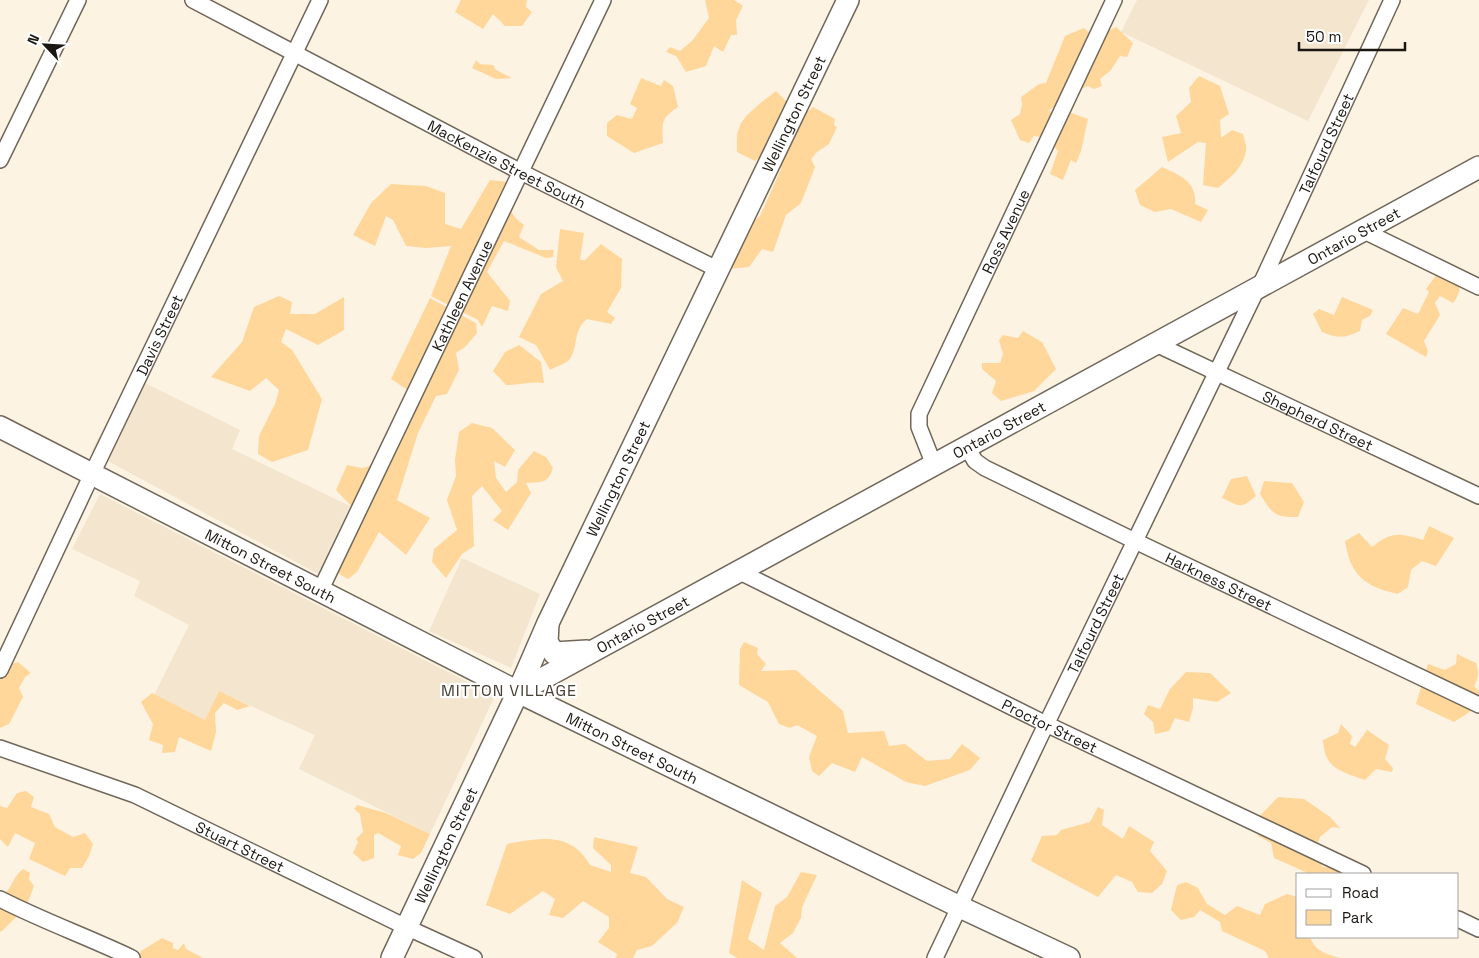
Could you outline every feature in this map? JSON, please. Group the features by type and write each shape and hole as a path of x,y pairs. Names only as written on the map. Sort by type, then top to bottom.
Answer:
{"street":[{"path":"0,160 78,0"},
{"name":"MacKenzie Street South","path":"193,0 521,172 719,270"},
{"name":"Davis Street","path":"0,670 320,0"},
{"name":"Kathleen Avenue","path":"320,591 603,0"},
{"name":"Wellington Street","path":"392,958 518,692 548,623 848,0"},
{"name":"Ross Avenue","path":"934,465 919,427 919,414 1114,0"},
{"name":"Talfourd Street","path":"935,958 1046,724 1218,373 1392,0"},
{"name":"Ontario Street","path":"518,692 1479,168"},
{"path":"1364,231 1479,287"},
{"name":"Shepherd Street","path":"1156,344 1479,496"},
{"name":"Mitton Street South","path":"0,427 518,692 1069,958"},
{"name":"Harkness Street","path":"967,447 975,461 985,468 1479,705"},
{"name":"Proctor Street","path":"738,571 1046,724 1361,873"},
{"path":"548,623 546,642 554,653 593,651"},
{"name":"Stuart Street","path":"0,748 135,795 406,927 474,958"},
{"path":"0,900 132,958"},
{"path":"1459,920 1479,930"}],"shaded area":[{"path":"1137,0 1369,0 1308,121 1121,32"},
{"path":"131,376 240,430 232,449 350,506 318,574 91,452"},
{"path":"100,494 495,696 430,834 299,769 315,735 220,692 205,720 154,695 189,625 134,596 140,581 72,549"},
{"path":"462,558 540,594 511,668 429,631"}],"green space":[{"path":"461,0 527,0 526,7 532,12 522,26 505,26 493,14 483,29 455,12"},
{"path":"705,0 734,0 743,6 736,20 737,35 731,35 723,52 714,46 706,66 686,72 676,56 666,52 670,47 680,51 692,41 709,18"},
{"path":"1116,27 1133,43 1127,57 1120,56 1111,70 1100,79 1102,86 1094,89 1088,86 1076,91 1104,33"},
{"path":"1084,28 1091,34 1062,103 1049,110 1058,124 1051,138 1034,136 1029,143 1020,140 1011,120 1020,114 1021,97 1039,84 1046,83 1065,36"},
{"path":"476,60 480,64 493,65 496,70 512,78 496,79 472,68"},
{"path":"1199,76 1220,86 1229,114 1220,120 1221,138 1232,130 1243,134 1246,144 1245,156 1239,167 1218,188 1203,185 1206,143 1198,142 1168,162 1162,137 1181,133 1176,116 1191,102 1189,88"},
{"path":"641,78 661,86 664,80 673,86 678,107 663,122 663,143 634,153 607,136 607,123 617,115 632,119 637,108 630,104"},
{"path":"776,91 790,105 787,119 773,129 761,156 755,161 737,152 738,131 745,118"},
{"path":"813,107 835,119 834,125 837,127 829,144 817,152 811,159 815,167 801,203 786,215 773,252 762,249 749,267 727,269 748,225 760,216 781,169 778,160 798,120"},
{"path":"1066,111 1088,119 1081,151 1076,163 1071,160 1063,180 1050,174 1058,151 1050,142"},
{"path":"1162,167 1180,176 1190,184 1195,196 1195,204 1208,210 1201,222 1171,209 1155,212 1140,205 1135,190"},
{"path":"490,180 511,182 509,206 514,216 524,225 519,237 539,250 554,250 553,257 546,258 504,241 487,272 510,301 508,311 492,306 482,327 478,320 431,296 451,246 426,248 406,246 393,220 386,216 375,246 353,235 371,203 391,184 426,186 445,193 445,224 461,229"},
{"path":"560,229 584,233 580,260 585,260 601,244 622,259 621,288 607,312 615,318 611,324 587,319 579,329 574,350 569,360 550,370 536,345 519,337 541,294 563,281 556,267"},
{"path":"1443,273 1456,282 1459,293 1453,303 1440,296 1435,303 1440,315 1424,341 1428,351 1426,357 1386,334 1403,308 1418,314 1429,292 1426,289 1436,275"},
{"path":"279,296 292,302 290,314 315,314 344,297 344,330 318,345 286,329 281,342 292,350 322,399 308,450 272,462 258,454 259,436 275,404 279,390 266,378 250,391 211,377 242,342 254,307"},
{"path":"1342,297 1373,310 1370,316 1362,320 1360,331 1350,335 1337,337 1322,332 1313,314 1319,309 1334,315"},
{"path":"430,298 476,323 477,333 465,347 456,353 459,370 447,394 436,396 418,433 397,500 430,518 406,555 379,532 357,572 348,579 326,566 354,509 336,490 347,465 362,468 377,464 418,397 391,379"},
{"path":"1023,331 1042,342 1056,369 1034,391 1001,401 992,393 996,381 982,369 982,363 1000,363 1003,354 999,340 1003,335 1018,338"},
{"path":"519,345 541,362 544,383 506,385 493,371 505,352"},
{"path":"472,423 492,428 515,450 505,467 494,461 496,478 506,492 517,482 518,470 534,451 546,457 553,468 546,480 526,483 531,493 508,530 493,520 502,511 482,486 472,496 474,546 462,554 446,578 432,562 434,549 457,530 447,500 456,476 455,460 459,432"},
{"path":"1247,476 1256,496 1243,505 1222,498 1231,479"},
{"path":"1264,481 1292,483 1304,502 1298,517 1279,515 1271,510 1260,494"},
{"path":"1429,526 1454,538 1436,566 1422,561 1411,570 1408,587 1398,594 1376,588 1361,578 1355,571 1347,553 1345,541 1359,533 1372,547 1385,538 1396,535 1423,540"},
{"path":"744,642 758,648 757,654 766,664 761,671 796,670 843,711 848,733 884,731 889,746 905,744 927,761 950,759 962,744 980,758 970,770 925,786 906,782 862,757 855,772 832,763 819,776 812,771 809,757 817,736 797,725 790,728 779,724 768,702 739,685 740,649"},
{"path":"1457,654 1476,663 1478,674 1474,686 1479,691 1479,696 1466,703 1471,711 1454,722 1416,704 1428,664 1445,670 1456,664"},
{"path":"18,662 31,673 25,677 19,688 23,697 9,724 0,728 0,674 5,665"},
{"path":"1186,672 1210,673 1231,693 1217,702 1193,698 1193,708 1189,722 1175,718 1169,731 1155,734 1153,722 1144,714 1148,705 1160,709 1170,689"},
{"path":"219,691 250,706 237,710 224,703 215,713 216,732 211,751 179,737 175,752 162,753 163,745 149,740 153,724 141,702 152,693 205,720"},
{"path":"1341,724 1352,736 1350,744 1355,747 1367,730 1389,745 1385,759 1393,768 1392,772 1376,769 1365,780 1336,768 1327,758 1323,740 1338,733"},
{"path":"26,791 34,797 31,807 49,814 55,827 73,837 85,833 93,844 82,868 70,868 65,876 29,859 35,843 15,833 8,847 0,839 0,806 7,808 17,793"},
{"path":"1278,797 1304,799 1330,817 1340,828 1332,827 1320,837 1317,845 1324,851 1322,867 1342,868 1343,873 1308,873 1274,858 1271,843 1258,836 1259,817"},
{"path":"357,805 386,813 430,834 421,853 413,859 398,855 401,846 378,833 374,835 374,858 363,862 353,853 358,842 356,839 363,832 360,814 354,809"},
{"path":"1098,807 1104,810 1102,825 1123,839 1129,826 1154,842 1150,851 1167,871 1162,884 1152,893 1138,892 1132,882 1116,875 1098,897 1031,861 1042,836 1057,835 1061,830 1090,822"},
{"path":"594,837 638,847 630,873 646,877 667,899 684,907 677,923 652,946 637,950 633,958 616,958 617,954 598,942 609,928 609,917 583,901 563,918 549,915 555,899 543,891 510,914 486,905 507,844 553,839 574,847 590,865 611,872 611,865 593,848"},
{"path":"23,869 30,873 29,879 34,886 26,907 1,932 0,897 7,891 16,876"},
{"path":"801,872 817,875 802,907 801,918 793,933 780,943 797,958 737,958 729,953 742,880 762,893 748,939 764,950 775,906 787,897"},
{"path":"1186,882 1198,888 1207,904 1225,915 1237,906 1260,915 1265,904 1287,894 1296,896 1296,938 1310,938 1318,949 1340,958 1269,958 1265,951 1222,931 1220,922 1200,910 1194,917 1181,920 1171,910 1177,885"},
{"path":"162,938 173,943 173,948 178,950 184,943 186,949 203,958 137,958 141,951"}],"district":[{"name":"MITTON VILLAGE","path":"509,690"}]}
